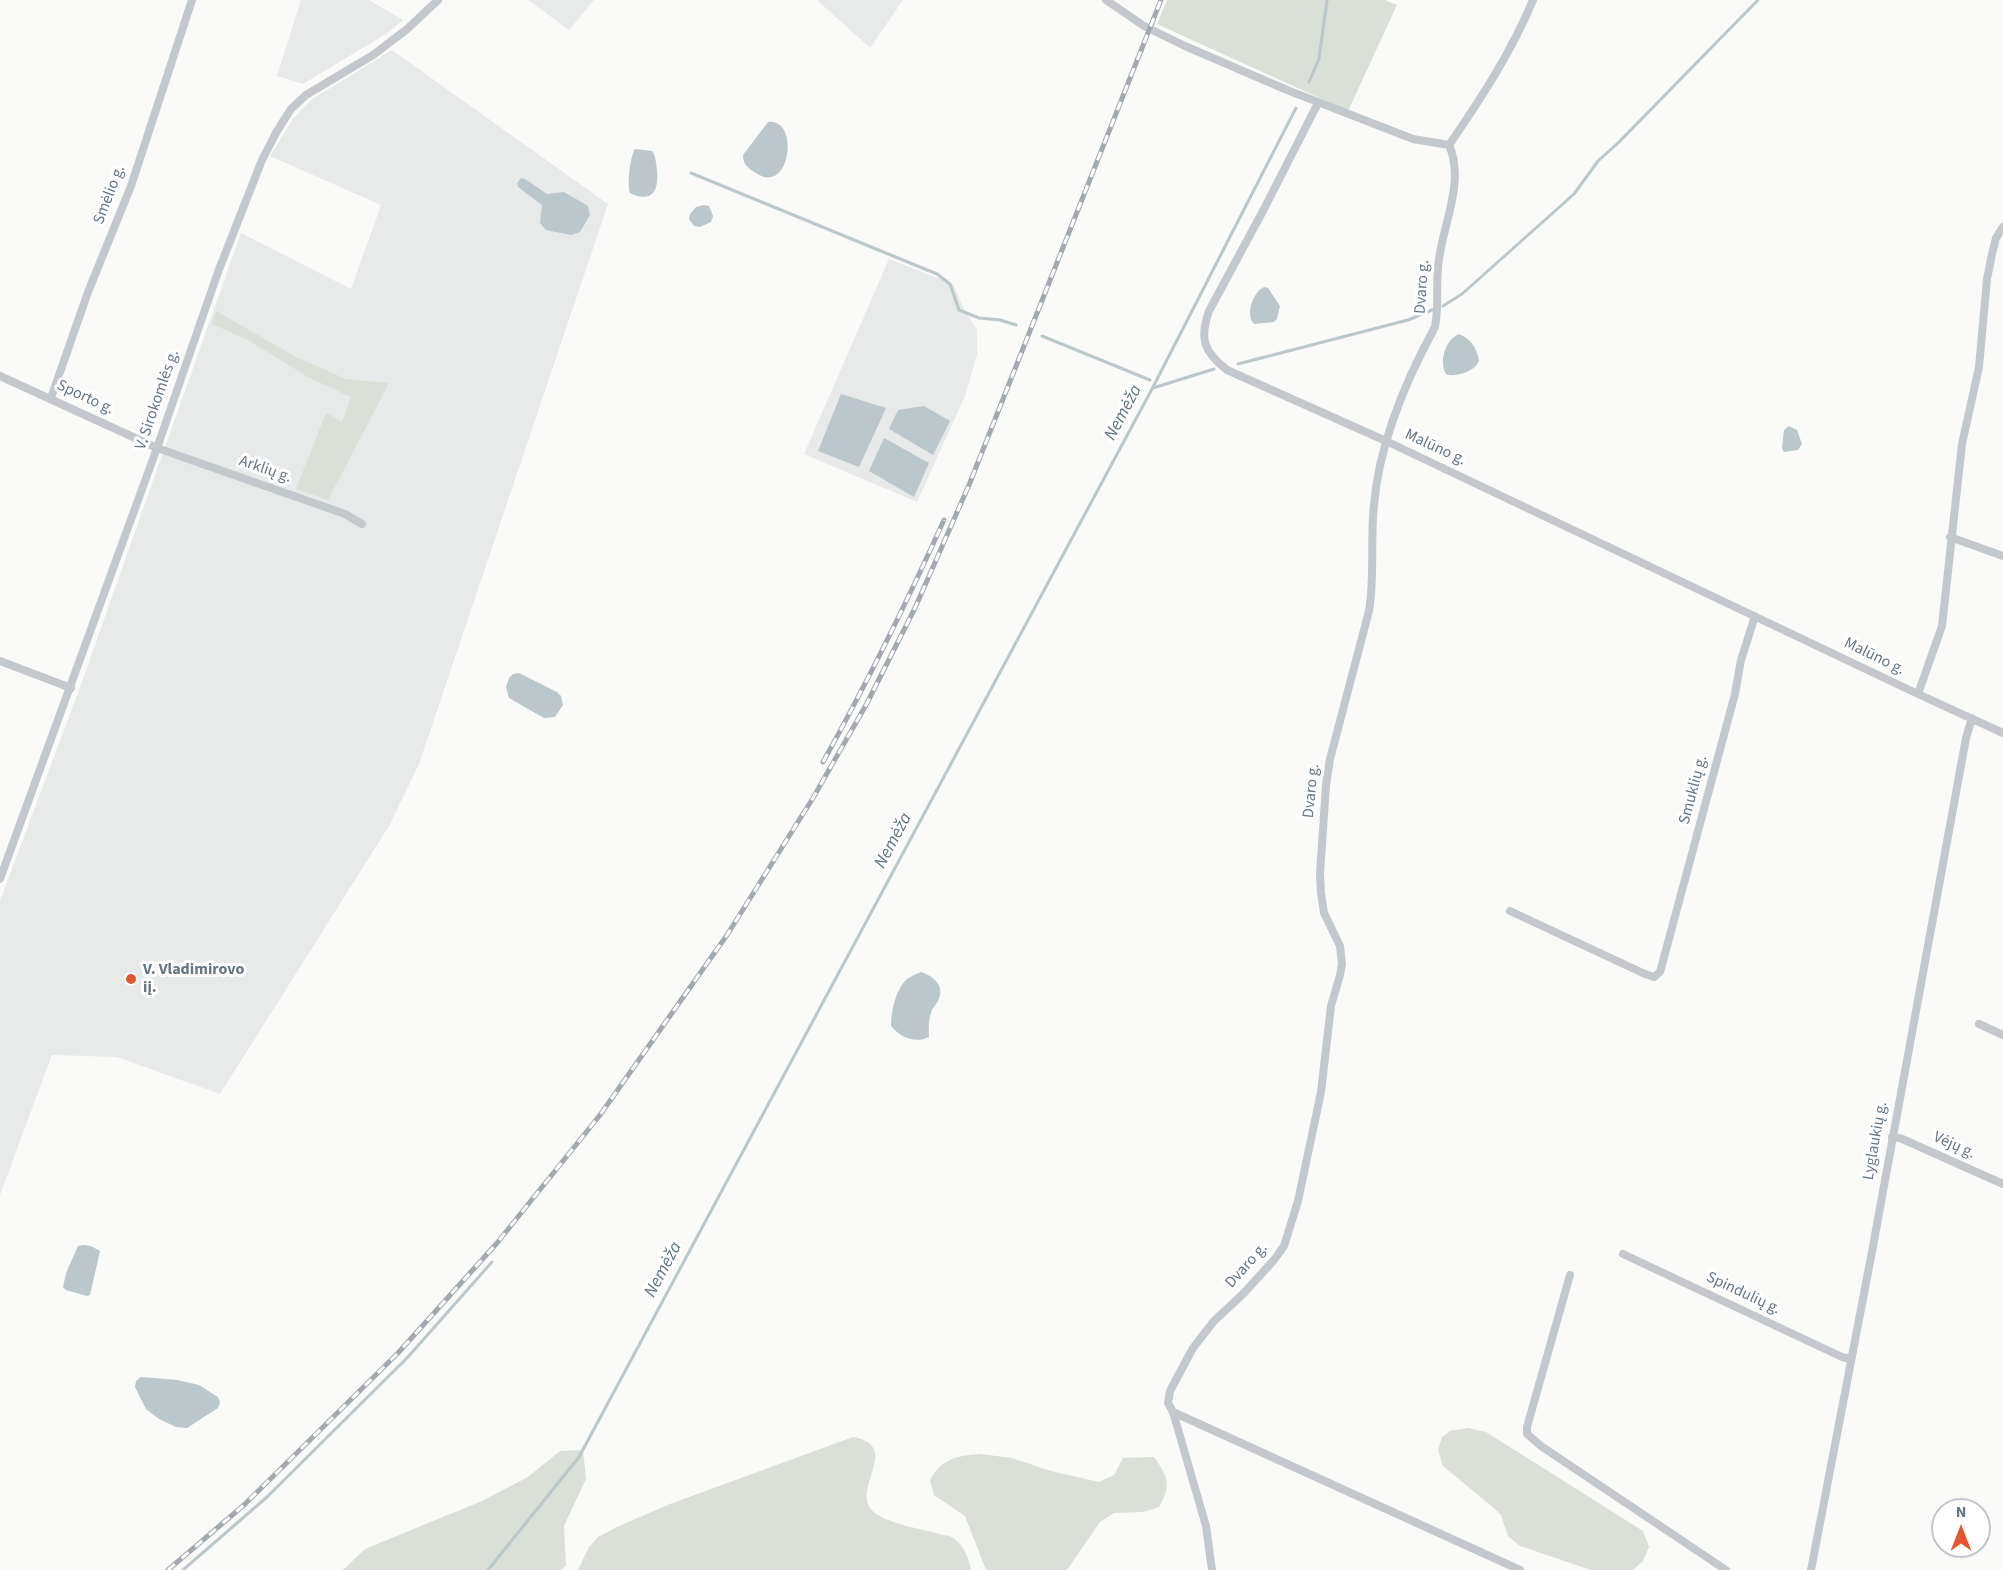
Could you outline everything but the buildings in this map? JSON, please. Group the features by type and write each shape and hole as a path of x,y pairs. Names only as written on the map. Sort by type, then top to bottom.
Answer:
{"street":[{"name":"Smėlio g.","path":"51,399 88,292 131,186 192,0"},
{"name":"V. Sirokomlės g.","path":"0,879 157,448 222,261 258,170 277,131 291,109 306,95 373,55 406,30 438,0"},
{"path":"1106,0 1144,26 1185,46 1318,103 1413,139 1449,145 1523,25 1533,0"},
{"name":"Malūno g.","path":"1318,103 1209,311 1203,338 1206,349 1211,355 1227,370 1386,441 1918,694 1942,626 1962,444 1979,367 1989,271 1996,238 2003,227"},
{"name":"Dvaro g.","path":"1212,1570 1206,1526 1173,1412 1168,1403 1170,1391 1193,1348 1214,1321 1243,1294 1284,1246 1311,1146 1325,1068 1331,1006 1342,963 1340,946 1324,913 1321,894 1320,874 1326,785 1330,759 1369,611 1372,590 1374,502 1386,441 1400,402 1437,318 1438,266 1453,197 1454,156 1449,145"},
{"name":"Sporto g.","path":"0,376 157,448"},
{"name":"Arklių g.","path":"157,448 345,514 362,524"},
{"path":"1950,537 2003,556"},
{"name":"Smuklių g.","path":"1510,911 1645,974 1654,977 1660,972 1735,694 1741,660 1755,616"},
{"path":"0,661 70,688"},
{"path":"1918,694 2003,732"},
{"name":"Lyglaukių g.","path":"1811,1570 1966,738 1972,718"},
{"path":"1979,1024 2003,1035"},
{"name":"Vėjų g.","path":"1892,1137 1900,1138 2003,1184"},
{"name":"Spindulių g.","path":"1623,1254 1842,1357 1851,1359"},
{"path":"1570,1275 1527,1426 1527,1434 1540,1446 1726,1570"},
{"path":"1173,1412 1520,1570"}],"shaded area":[{"path":"301,0 369,0 403,20 386,34 303,84 277,76"},
{"path":"528,0 594,0 569,30"},
{"path":"817,0 903,0 870,48"},
{"path":"1167,0 1385,0 1397,5 1348,111 1157,24"},
{"path":"392,50 608,204 419,764 389,826 220,1094 117,1057 52,1055 0,1195 0,901 79,690 241,233 351,289 381,205 270,156 293,119 311,100"},
{"path":"768,122 778,124 785,131 787,155 784,166 777,174 768,177 748,168 743,155"},
{"path":"635,149 652,151 655,158 657,184 649,196 630,193 630,171"},
{"path":"521,178 547,194 564,192 588,206 590,215 580,232 571,235 546,230 540,223 542,205 518,187 517,183"},
{"path":"709,206 713,216 711,222 700,227 694,226 689,219 690,214 696,207"},
{"path":"889,259 953,284 965,311 977,330 977,355 965,396 917,502 804,454"},
{"path":"1264,287 1268,288 1280,306 1277,319 1274,322 1254,324 1251,320 1250,309 1257,293"},
{"path":"216,311 296,357 346,379 389,383 328,500 296,489 326,413 342,422 351,397 308,377 248,340 212,324"},
{"path":"1459,334 1473,344 1479,361 1474,368 1466,372 1447,375 1443,364 1444,352 1450,341"},
{"path":"841,394 886,408 859,467 818,451"},
{"path":"924,406 950,421 933,455 889,429 898,410"},
{"path":"1789,426 1797,430 1802,444 1798,450 1784,452 1782,448 1784,430"},
{"path":"884,438 929,463 914,497 869,471"},
{"path":"519,673 561,696 563,705 555,717 544,718 509,698 506,687 509,678"},
{"path":"921,972 937,982 940,996 930,1016 929,1037 918,1040 903,1036 891,1026 895,1001 903,983"},
{"path":"84,1245 100,1251 90,1295 87,1296 63,1287 66,1273 78,1246"},
{"path":"141,1377 177,1380 199,1385 218,1397 220,1402 218,1408 187,1428 176,1427 159,1419 146,1409 135,1387 136,1381"},
{"path":"1468,1428 1486,1432 1643,1531 1649,1547 1643,1561 1633,1570 1591,1570 1520,1546 1508,1536 1501,1515 1443,1466 1438,1450 1442,1437 1450,1431"},
{"path":"853,1437 868,1442 874,1450 875,1461 867,1495 869,1506 878,1515 892,1521 953,1538 965,1552 971,1570 578,1570 589,1547 598,1537 617,1527 670,1504"},
{"path":"583,1450 586,1479 564,1526 566,1566 560,1570 343,1570 365,1549 482,1501 528,1477 560,1451"},
{"path":"980,1454 1012,1458 1051,1471 1099,1482 1114,1475 1123,1458 1154,1457 1167,1481 1166,1493 1159,1507 1143,1512 1114,1513 1100,1522 1067,1570 986,1570 965,1516 934,1495 930,1480 940,1467 951,1459"}],"waterway":[{"name":"Nemėža","path":"1309,82 1319,59 1327,0"},
{"path":"1443,306 1462,294 1574,194 1598,161 1758,0"},
{"name":"Nemėža","path":"488,1570 579,1457 1152,389 1296,108"},
{"path":"691,173 937,274 950,284 959,310 979,318 1000,320 1016,325"},
{"path":"1238,364 1408,320 1432,310"},
{"path":"1042,336 1150,380"},
{"path":"1153,388 1214,369"},
{"path":"183,1570 267,1497 407,1358 492,1262"}],"railway":[{"path":"168,1570 244,1505 398,1353 497,1243 600,1115 727,935 813,798 866,705 915,608 969,485 1161,0"},
{"path":"823,762 886,642 944,520"}],"place":[{"name":"V. Vladimirovo iį.","path":"131,979"}]}
